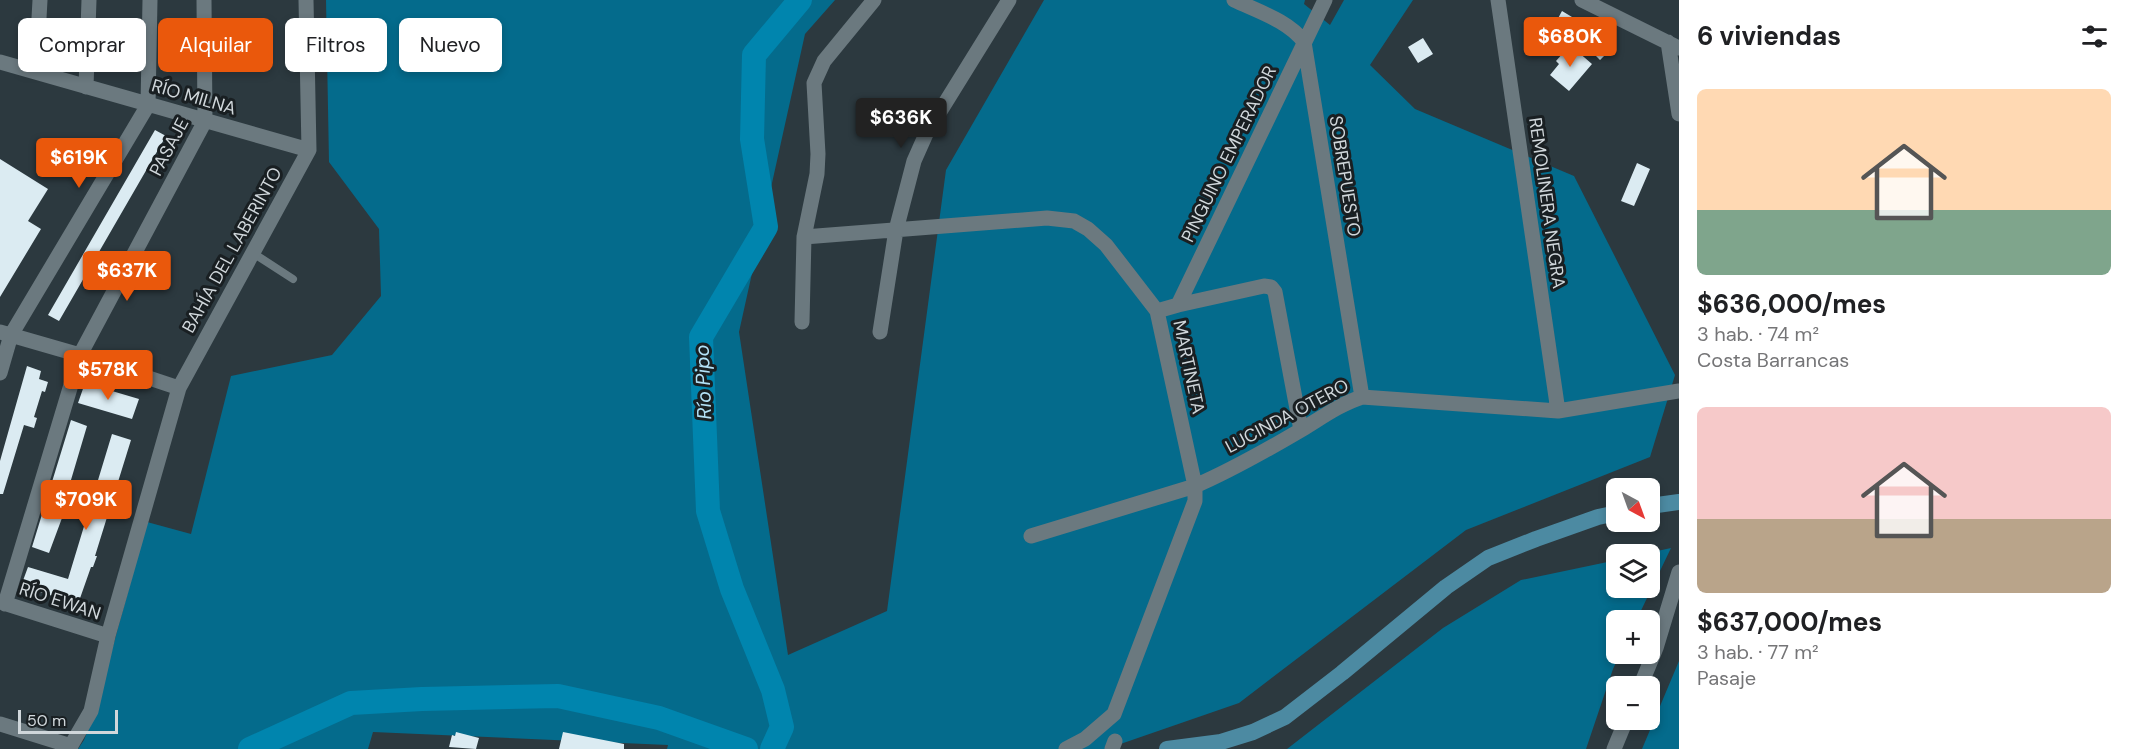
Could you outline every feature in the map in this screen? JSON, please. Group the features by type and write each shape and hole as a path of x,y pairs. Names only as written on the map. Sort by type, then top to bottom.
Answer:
{"main road":[{"path":"1660,505 1679,502"},
{"path":"1167,749 1221,742 1250,733 1285,717 1446,587 1488,558 1606,515"}],"street":[{"path":"39,18 40,0"},
{"path":"86,87 89,0"},
{"path":"0,373 6,334 148,105 150,0"},
{"name":"PASAJE","path":"2,603 80,354 205,120 204,0"},
{"name":"BAHÍA DEL LABERINTO","path":"70,747 91,711 108,636 179,387 309,150 306,0"},
{"path":"802,322 804,237 817,174 814,83 824,61 874,0"},
{"path":"880,332 896,230 914,161 926,134 1010,0"},
{"path":"1234,0 1286,25 1304,42"},
{"name":"PINGUINO EMPERADOR","path":"1178,305 1325,0"},
{"name":"REMOLINERA NEGRA","path":"1498,0 1558,411"},
{"path":"1582,0 1674,45 1679,114"},
{"name":"SOBREPUESTO","path":"1304,42 1362,397"},
{"name":"RÍO MILNA","path":"0,62 18,67"},
{"name":"RÍO MILNA","path":"36,72 309,150"},
{"name":"MARTINETA","path":"804,237 1047,218 1074,221 1088,229 1106,245 1157,311 1195,486 1196,501 1114,714 1085,739 1066,749"},
{"path":"1157,311 1264,286 1271,287 1275,292 1300,430"},
{"path":"6,334 80,354 179,387"},
{"name":"LUCINDA OTERO","path":"1031,536 1195,486 1348,402 1362,397 1558,411 1679,392"},
{"path":"1645,676 1656,648 1679,572"},
{"name":"RÍO EWAN","path":"2,603 108,636"},
{"path":"0,724 70,747"},
{"path":"1614,749 1622,730"},
{"path":"1238,749 1250,733"}],"lane":[{"path":"253,253 293,279"}],"shaded area":[{"path":"326,0 835,0 805,34 739,332 788,655 887,611 946,170 1044,0 1305,0 1304,4 1330,25 1344,0 1413,0 1370,65 1415,109 1574,176 1675,375 1650,457 1466,530 1239,703 1106,749 667,749 668,745 373,732 368,749 78,749 95,712 147,522 191,534 231,376 332,355 381,296 379,229 329,162 327,72 387,72 387,18 326,18"},
{"path":"1671,548 1660,571 1660,550"},
{"path":"1606,562 1606,598 1647,598 1641,610 1606,610 1606,664 1615,664 1611,676 1606,676 1606,690 1586,749 1287,749 1443,628 1521,580"},
{"path":"1679,661 1679,749 1642,749 1650,730 1660,730 1660,706"}],"building":[{"path":"1562,11 1572,17 1565,29 1555,24"},
{"path":"1423,38 1433,54 1418,63 1408,47"},
{"path":"1605,39 1613,47 1600,60 1592,52"},
{"path":"1570,45 1592,64 1569,91 1550,75 1559,64 1556,61"},
{"path":"155,130 166,136 59,321 48,315"},
{"path":"0,159 48,189 28,221 41,229 0,297"},
{"path":"1637,163 1650,169 1634,206 1621,201"},
{"path":"27,366 41,371 39,379 48,382 45,392 42,391 34,417 37,418 34,428 24,425 3,494 0,494 0,461"},
{"path":"85,383 139,399 132,419 78,403"},
{"path":"71,420 87,426 60,517 62,518 49,553 32,547"},
{"path":"112,434 131,440 95,556 97,556 78,604 21,586 28,567 68,579"},
{"path":"456,732 479,738 476,749 449,747 452,735 455,736"},
{"path":"563,732 624,744 624,749 559,749"}],"waterway":[{"name":"Río Pipo","path":"772,749 782,727 773,690 732,589 708,511 701,337 766,227 752,139 754,55 800,0"},
{"name":"Río Pipo","path":"250,749 351,703 558,696 659,718 746,749"}]}
